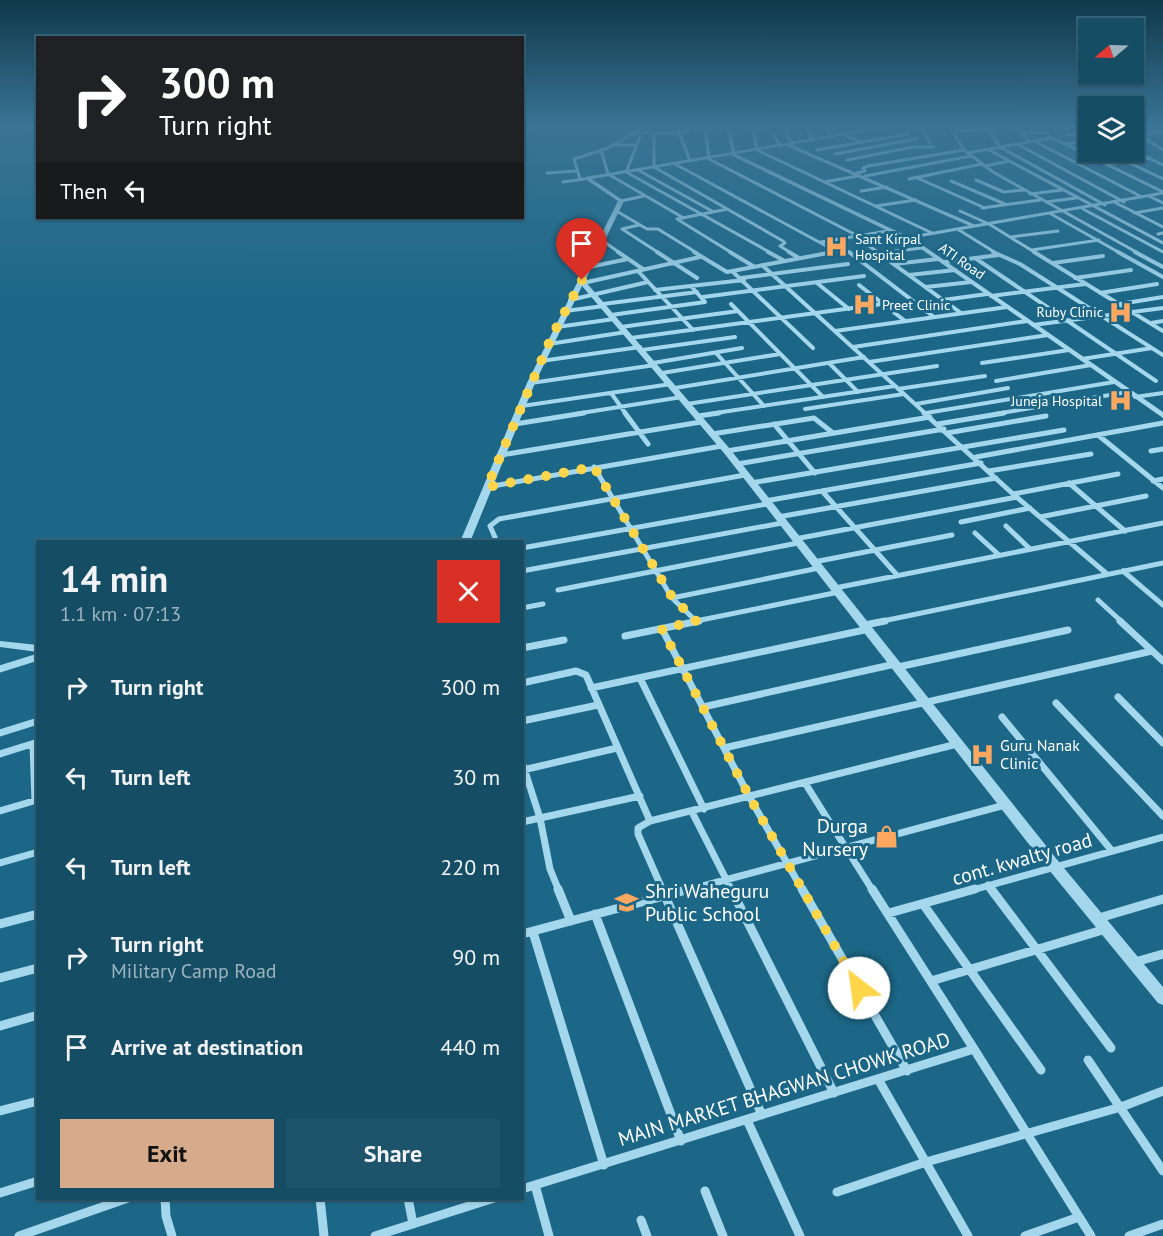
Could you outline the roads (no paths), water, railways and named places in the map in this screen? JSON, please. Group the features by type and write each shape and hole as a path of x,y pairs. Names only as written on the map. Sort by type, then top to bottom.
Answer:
{"street":[{"path":"592,185 620,206 639,225 647,229 658,229 724,271 833,252 830,248"},
{"path":"626,185 682,217"},
{"path":"650,185 783,260"},
{"path":"664,185 713,212"},
{"path":"685,185 783,241 785,243 780,246 800,258"},
{"path":"714,185 830,248 847,250 934,317"},
{"path":"759,185 858,236"},
{"name":"ATI Road","path":"794,185 906,238 1162,414"},
{"path":"829,185 933,234"},
{"path":"882,185 975,226"},
{"path":"932,185 984,208"},
{"path":"959,185 1006,205"},
{"path":"987,185 1006,193 1024,190"},
{"path":"1015,185 1163,267"},
{"path":"1052,185 1163,243"},
{"path":"1068,185 1106,205"},
{"path":"1092,185 1124,202"},
{"path":"1118,185 1143,197"},
{"path":"1147,185 1163,193"},
{"path":"861,191 887,187"},
{"path":"1030,194 1062,190"},
{"path":"906,238 1124,202 1163,193"},
{"path":"466,540 531,383 570,300 603,242 620,206 645,196"},
{"path":"1148,196 1163,203"},
{"path":"978,209 1077,198"},
{"path":"875,207 917,200"},
{"path":"1116,203 1163,227"},
{"path":"1134,213 1163,208"},
{"path":"728,209 677,219 754,266"},
{"path":"1083,209 1163,252"},
{"path":"960,211 1011,237 1163,331"},
{"path":"1051,214 1163,277"},
{"path":"1151,221 1163,220"},
{"path":"639,225 622,229 697,278"},
{"path":"959,229 999,255 1020,264 1163,355"},
{"path":"821,242 888,231"},
{"path":"1011,237 1058,231"},
{"path":"1031,250 1111,238"},
{"path":"603,242 640,270 655,290 693,330"},
{"path":"869,246 961,313"},
{"path":"879,253 922,248"},
{"path":"893,264 999,255"},
{"path":"1052,263 1103,256"},
{"path":"582,281 700,257"},
{"path":"975,258 1156,381"},
{"path":"589,267 628,259"},
{"path":"762,264 976,457 996,478 1107,574"},
{"path":"655,290 848,264"},
{"path":"909,275 955,270"},
{"path":"1075,278 1131,270"},
{"path":"732,271 813,348"},
{"path":"703,297 864,276"},
{"path":"582,281 725,449 1054,866 1163,998"},
{"path":"570,300 648,282"},
{"path":"926,287 971,282"},
{"path":"817,283 849,309"},
{"path":"943,300 1086,284"},
{"path":"1100,293 1157,284"},
{"path":"859,285 905,321"},
{"path":"549,344 621,326 671,308 704,303 703,297 691,286"},
{"path":"565,311 698,292"},
{"path":"1119,304 1163,297"},
{"path":"731,304 823,397"},
{"path":"557,327 621,326 693,330 882,304"},
{"path":"835,331 1007,307"},
{"path":"853,347 1163,308"},
{"path":"621,326 738,311"},
{"path":"1150,323 1163,321"},
{"path":"522,406 1048,335"},
{"path":"541,362 735,337"},
{"path":"657,367 742,348"},
{"path":"1082,359 1152,348"},
{"path":"982,363 1069,350"},
{"path":"716,353 764,406"},
{"path":"531,383 657,367 725,363 780,354"},
{"path":"829,363 858,392"},
{"path":"996,381 1091,365"},
{"path":"515,424 621,407 754,394 937,366"},
{"path":"501,454 639,432 764,406 986,376"},
{"path":"487,487 594,467 789,441 1114,382"},
{"path":"915,404 1008,388"},
{"path":"938,424 1128,392"},
{"path":"611,393 648,444"},
{"path":"1135,397 1163,393"},
{"path":"805,409 904,394"},
{"path":"797,401 833,433"},
{"path":"737,464 1046,416"},
{"path":"712,434 814,418"},
{"path":"976,457 1163,423"},
{"path":"774,424 815,473"},
{"path":"496,540 490,525 494,521 612,498 748,479 815,473 1064,430"},
{"path":"1098,435 1163,488"},
{"path":"1151,451 1163,449"},
{"path":"989,471 1091,454"},
{"path":"524,548 981,463"},
{"path":"594,467 672,597 696,621"},
{"path":"558,590 1118,474"},
{"path":"524,571 643,549 836,507 996,478"},
{"path":"1153,481 1163,479"},
{"path":"1069,483 1125,531"},
{"path":"822,491 897,575"},
{"path":"1040,517 1146,496"},
{"path":"961,522 1030,508"},
{"path":"624,636 897,575 1163,523"},
{"path":"1006,526 1030,549"},
{"path":"975,533 999,555"},
{"path":"672,597 874,550 952,535"},
{"path":"591,688 1107,574 1162,564"},
{"path":"1123,571 1163,605"},
{"path":"1098,600 1163,661"},
{"path":"524,608 543,604"},
{"path":"662,629 750,798 907,1071"},
{"path":"703,707 1068,630"},
{"path":"524,648 564,640"},
{"path":"0,644 36,649"},
{"path":"724,748 1152,651"},
{"path":"0,669 36,658"},
{"path":"524,683 576,671 586,675 650,821"},
{"path":"640,678 704,809"},
{"path":"1118,698 1163,743"},
{"path":"1056,703 1163,816"},
{"path":"524,721 598,705"},
{"path":"1002,717 1112,851"},
{"path":"0,733 36,722"},
{"path":"0,754 35,743 36,801 0,811"},
{"path":"762,1115 638,834 638,828 650,821 750,798 958,744"},
{"path":"524,767 617,748"},
{"path":"524,770 540,818 545,854 571,921"},
{"name":"MAIN MARKET BHAGWAN CHOWK ROAD","path":"524,1189 974,1049 805,783"},
{"path":"524,822 640,796"},
{"path":"524,934 1006,804"},
{"path":"692,812 834,1093"},
{"name":"cont. kwalty road","path":"889,913 1163,837"},
{"path":"0,862 36,853"},
{"path":"987,885 1110,1048"},
{"path":"1098,918 1163,899"},
{"path":"922,904 1041,1070"},
{"path":"595,914 681,1141"},
{"path":"0,924 36,915"},
{"path":"931,981 1107,929"},
{"path":"533,932 604,1165"},
{"path":"1134,963 1163,954"},
{"path":"0,978 36,969"},
{"path":"0,1026 36,1016"},
{"path":"974,1049 1091,1236"},
{"path":"1088,1060 1163,1171"},
{"path":"878,1080 968,1236"},
{"path":"837,1192 926,1162 1121,1107 1163,1091"},
{"path":"0,1112 36,1102"},
{"path":"747,1120 800,1236"},
{"path":"0,1193 36,1182"},
{"path":"535,1185 549,1236"},
{"path":"705,1191 723,1236"},
{"path":"19,1236 122,1200"},
{"path":"165,1200 166,1216 172,1236"},
{"path":"320,1200 324,1236"},
{"path":"408,1200 413,1224"},
{"path":"375,1236 488,1200"},
{"path":"1025,1236 1079,1217"},
{"path":"641,1220 647,1236"},
{"path":"1129,1236 1163,1224"}],"place":[{"name":"Sant Kirpal Hospital","path":"837,247"},
{"name":"Preet Clinic","path":"864,305"},
{"name":"Ruby Clinic","path":"1121,312"},
{"name":"Juneja Hospital","path":"1120,401"},
{"name":"Guru Nanak Clinic","path":"982,754"},
{"name":"Durga Nursery","path":"886,837"},
{"name":"Shri Waheguru Public School","path":"627,902"}]}
